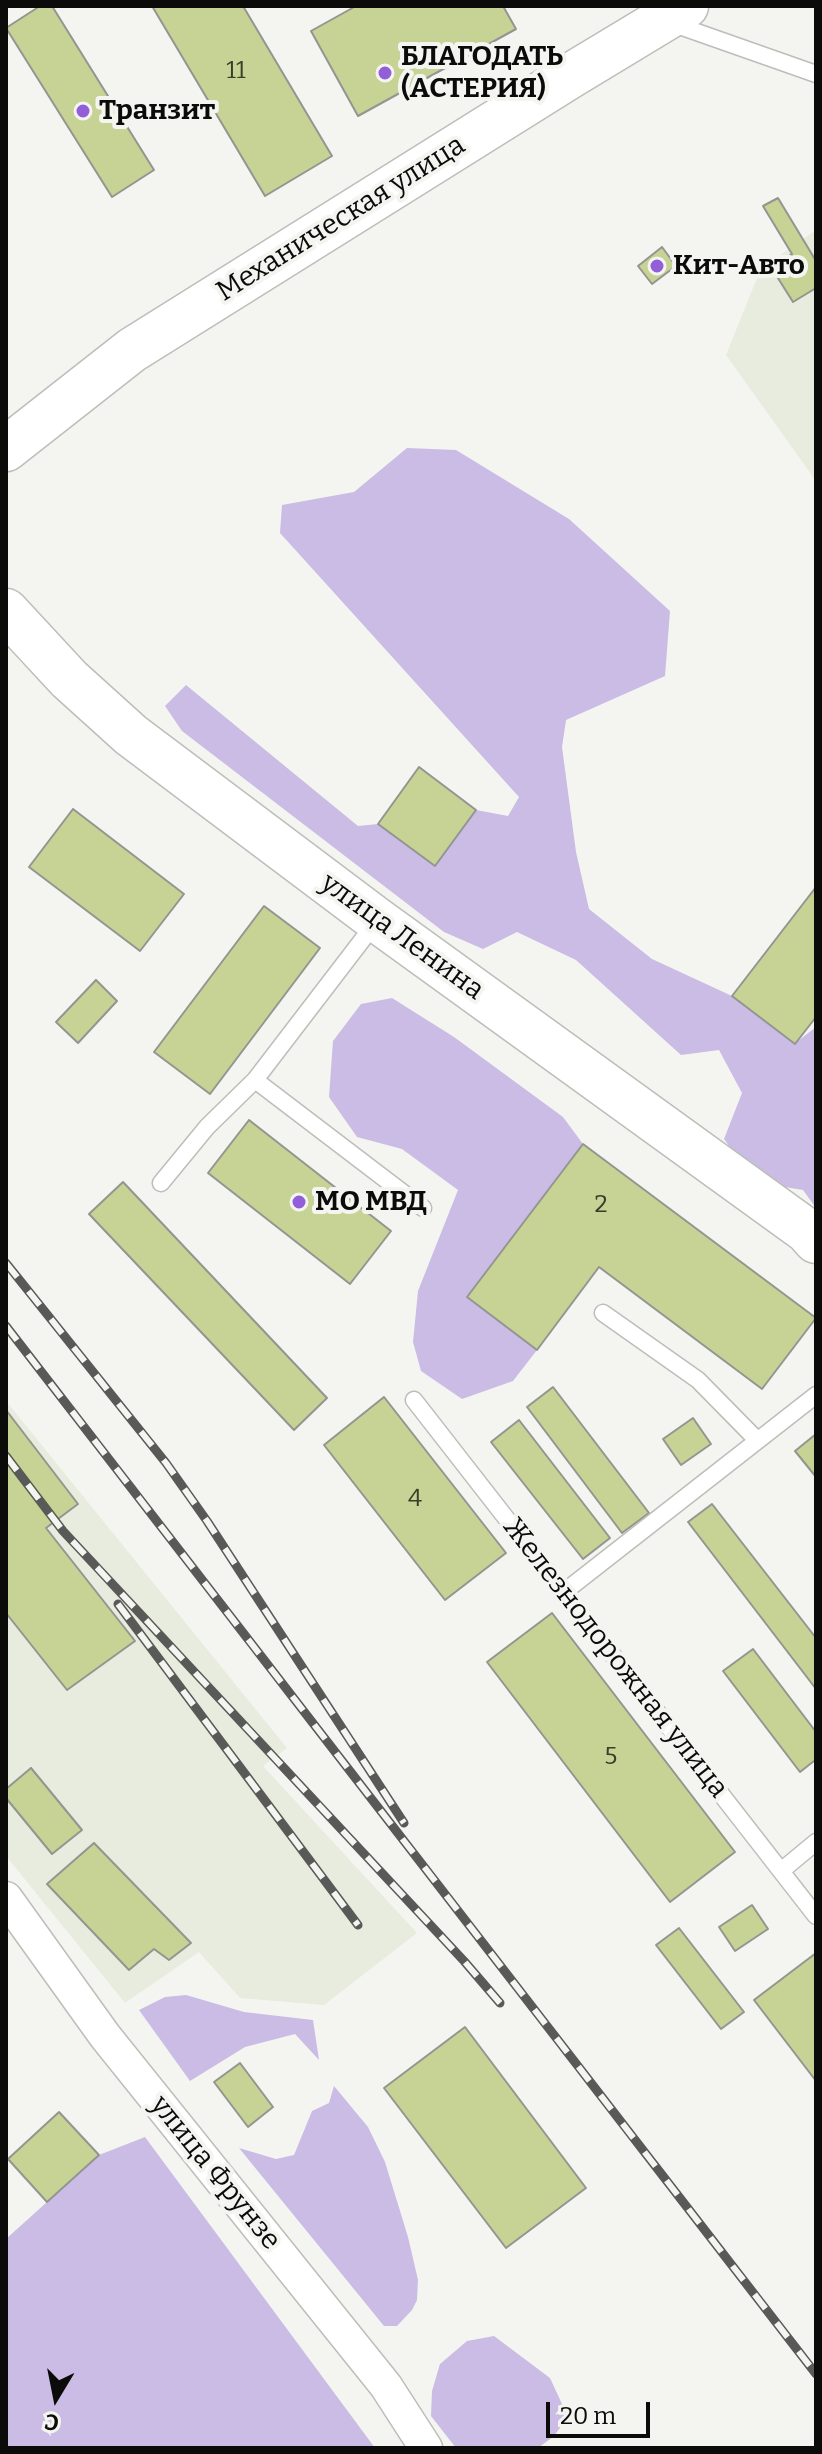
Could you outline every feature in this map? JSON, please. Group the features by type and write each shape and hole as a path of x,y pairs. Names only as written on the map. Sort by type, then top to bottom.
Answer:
{"main road":[{"name":"Механическая улица","path":"6,449 132,350 674,13"},
{"name":"улица Ленина","path":"6,611 69,679 131,735 377,920 782,1212 816,1241"}],"street":[{"name":"улица Фрунзе","path":"6,1898 105,2036 386,2386 426,2448"}],"lane":[{"path":"674,13 816,74"},
{"path":"161,1183 207,1127 255,1080 377,920"},
{"path":"255,1080 423,1208"},
{"path":"603,1313 698,1380 757,1440"},
{"path":"564,1592 816,1395"},
{"name":"Железнодорожная улица","path":"414,1400 816,1916"},
{"path":"781,1871 816,1842"}],"shaded area":[{"path":"816,230 816,481 726,355 761,268"},
{"path":"407,448 456,450 569,519 670,611 665,676 566,720 562,747 576,852 589,909 652,959 732,996 794,1044 816,1027 816,1208 803,1190 755,1182 724,1139 742,1093 719,1050 681,1055 576,960 517,932 483,949 444,932 182,731 165,706 186,685 358,826 378,824 435,865 476,810 508,816 519,797 280,533 282,505 354,492"},
{"path":"392,998 454,1037 563,1117 583,1144 467,1297 537,1350 513,1381 462,1399 421,1371 413,1342 418,1291 458,1190 402,1149 357,1137 329,1097 333,1041 361,1004"},
{"path":"6,1401 287,1748 263,1766 417,1933 324,2005 240,1998 199,1952 125,2003 6,1856"},
{"path":"186,1995 244,2012 313,2020 319,2060 295,2034 245,2047 190,2081 139,2010 165,1997"},
{"path":"334,2086 368,2127 385,2162 408,2237 418,2280 417,2300 397,2326 384,2326 239,2148 276,2159 294,2155 312,2111 329,2103"},
{"path":"145,2137 375,2448 8,2448 6,2239 99,2155"},
{"path":"494,2336 550,2378 568,2417 554,2436 538,2448 456,2448 431,2416 432,2391 440,2364 467,2341"}],"building":[{"path":"40,6 52,6 154,170 112,197 6,28"},
{"path":"152,6 243,6 332,156 265,196"},
{"name":"БЛАГОДАТЬ (АСТЕРИЯ)","path":"356,6 503,6 516,29 358,116 311,31"},
{"path":"778,198 816,261 816,288 793,302 771,267 792,254 763,206"},
{"name":"Кит-Авто","path":"662,247 676,266 652,284 638,266"},
{"path":"419,767 476,810 435,866 378,824"},
{"path":"73,809 184,894 140,951 29,867"},
{"path":"816,887 816,1017 795,1044 732,996"},
{"path":"264,906 320,948 210,1094 154,1052"},
{"path":"96,980 117,1001 78,1043 56,1022"},
{"name":"МО МВД","path":"249,1120 391,1231 350,1284 208,1173"},
{"path":"583,1144 816,1318 762,1389 599,1267 537,1350 467,1297"},
{"path":"123,1182 327,1398 294,1430 89,1214"},
{"path":"553,1387 649,1513 622,1533 527,1407"},
{"path":"384,1397 506,1553 445,1600 324,1445"},
{"path":"6,1410 78,1504 46,1528 135,1641 67,1690 6,1613"},
{"path":"693,1418 711,1444 681,1465 663,1439"},
{"path":"519,1420 610,1538 583,1559 491,1442"},
{"path":"816,1434 816,1477 795,1451"},
{"path":"712,1504 816,1638 816,1689 688,1522"},
{"path":"552,1613 735,1852 670,1902 487,1662"},
{"path":"753,1649 816,1732 816,1763 814,1761 800,1772 723,1671"},
{"path":"31,1768 82,1830 52,1854 6,1798 6,1789"},
{"path":"94,1843 191,1943 169,1960 154,1949 129,1970 47,1884"},
{"path":"752,1905 768,1929 735,1951 719,1927"},
{"path":"679,1928 744,2012 721,2029 656,1945"},
{"path":"816,1953 816,2081 754,2000"},
{"path":"465,2027 586,2188 506,2248 384,2088"},
{"path":"240,2063 273,2107 248,2127 214,2082"},
{"path":"59,2112 99,2155 47,2202 8,2159"}],"railway":[{"path":"6,1263 166,1463 404,1823"},
{"path":"6,1326 816,2374"},
{"path":"6,1456 63,1531 500,2003"},
{"path":"118,1604 358,1925"}],"place":[{"name":"БЛАГОДАТЬ (АСТЕРИЯ)","path":"385,73"},
{"name":"Транзит","path":"83,111"},
{"name":"Кит-Авто","path":"657,266"},
{"name":"МО МВД","path":"299,1202"}]}
